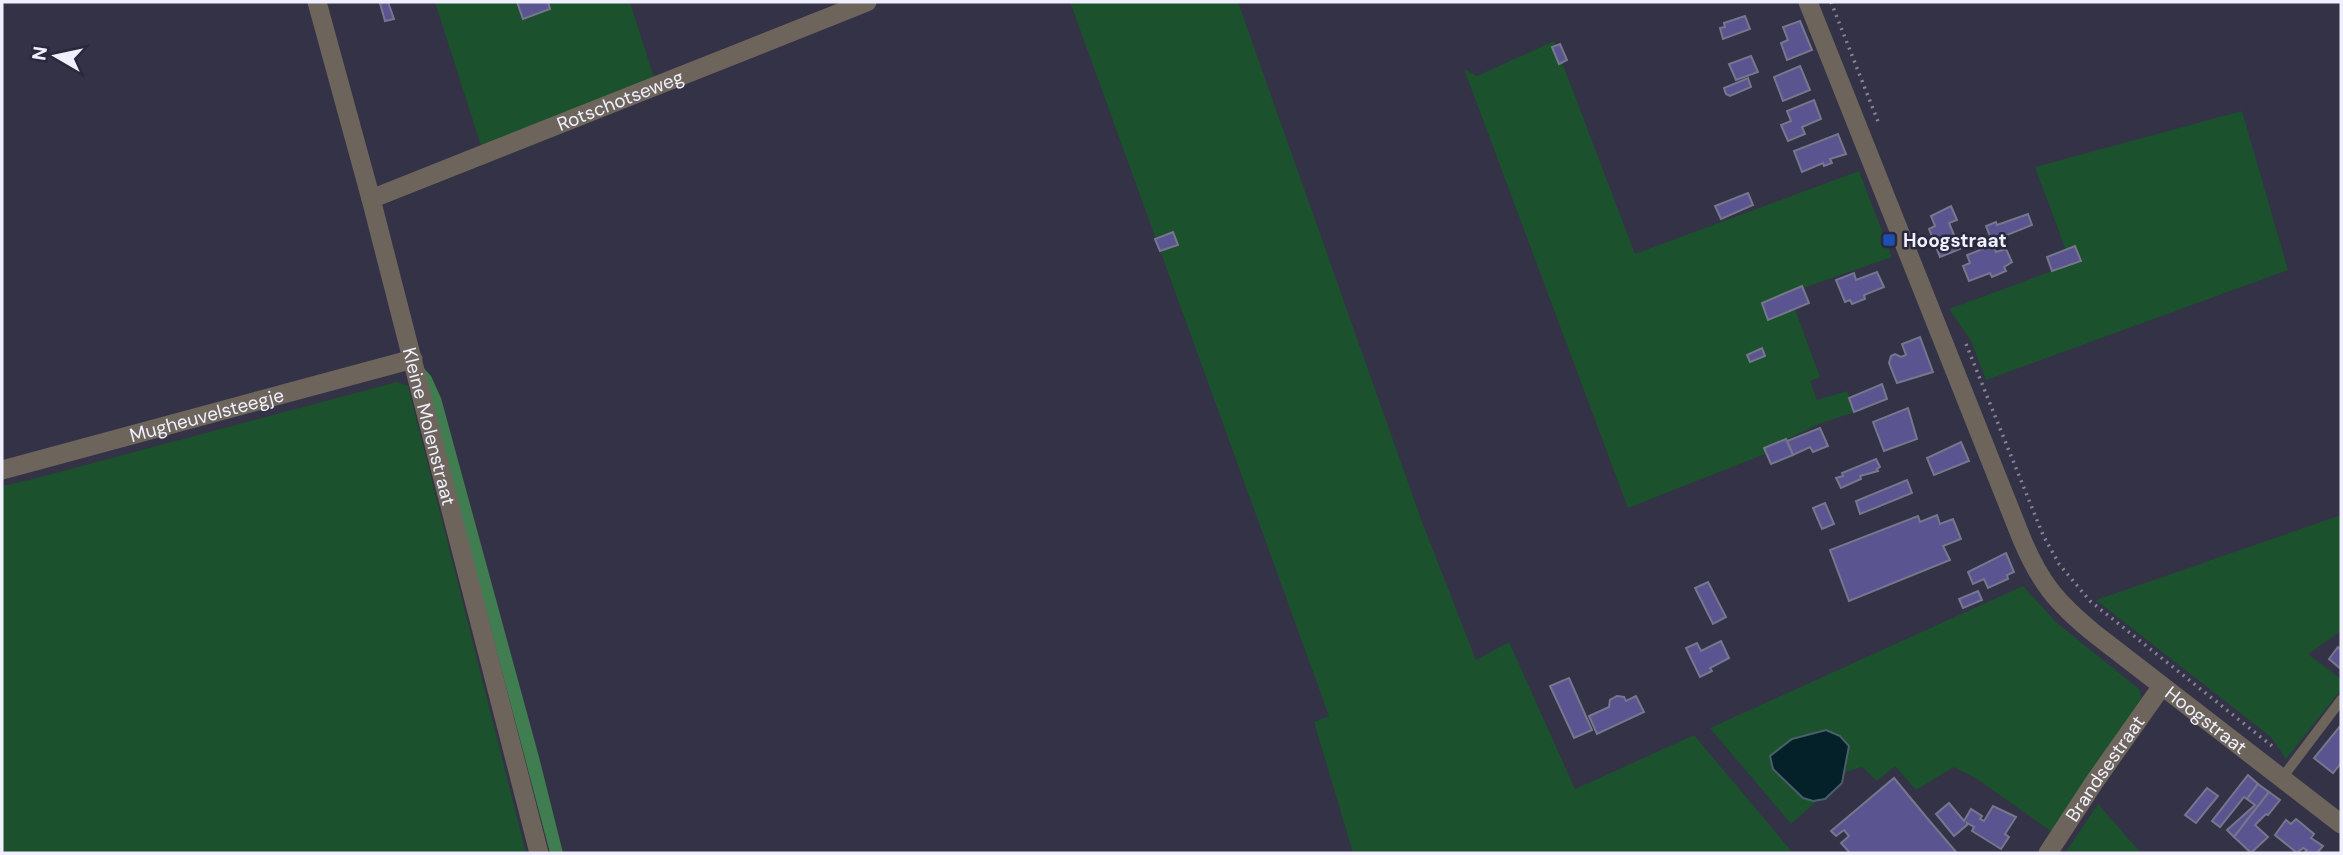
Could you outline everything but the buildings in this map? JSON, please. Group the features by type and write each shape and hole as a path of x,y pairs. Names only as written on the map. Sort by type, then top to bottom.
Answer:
{"street":[{"name":"Kleine Molenstraat","path":"317,2 372,199 540,853"},
{"name":"Rotschotseweg","path":"372,199 867,2"},
{"name":"Hoogstraat","path":"1808,2 2021,537 2039,576 2073,617 2341,824"},
{"name":"Mugheuvelsteegje","path":"2,470 412,359"},
{"name":"Brandsestraat","path":"2049,853 2095,781 2162,686"}],"lane":[{"path":"2282,778 2341,700"}],"path":[{"path":"1831,2 1880,128"},
{"name":"Hoogstraat","path":"1963,338 2043,535 2059,564 2090,601 2173,667"}],"green space":[{"path":"435,2 630,2 655,81 483,152"},
{"path":"1070,2 1238,2 1422,522 1476,660 1509,642 1575,789 1694,735 1793,853 1353,853 1314,722 1329,716"},
{"path":"1554,41 1635,254 1859,171 1892,257 1789,293 1820,377 1810,381 1817,400 1847,391 1855,412 1819,424 1786,440 1785,446 1628,508 1464,69 1477,76"},
{"path":"2242,111 2288,270 1986,380 1971,341 1949,309 2071,264 2035,167"},
{"path":"421,365 431,376 441,398 563,853 550,853"},
{"path":"397,382 408,386 526,853 2,853 2,486"},
{"path":"2341,515 2341,631 2308,654 2341,679 2341,690 2286,759 2271,737 2096,600"},
{"path":"2023,586 2057,623 2139,689 2142,697 2055,834 1977,779 1954,767 1916,790 1895,766 1877,781 1862,767 1845,772 1848,764 1813,801 1818,800 1791,824 1710,728"},
{"path":"2098,804 2141,853 2065,853"}],"water":[{"path":"1826,730 1840,736 1849,746 1842,783 1825,799 1813,801 1803,798 1773,769 1770,756 1792,739"}],"place":[{"name":"Hoogstraat","path":"1889,240"}]}
